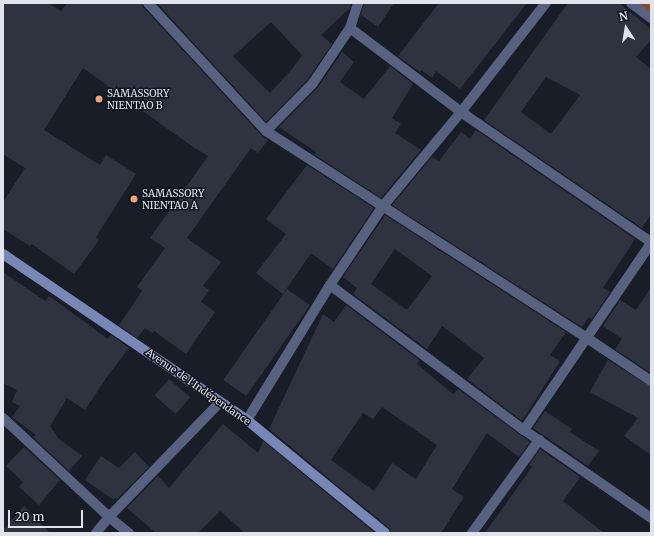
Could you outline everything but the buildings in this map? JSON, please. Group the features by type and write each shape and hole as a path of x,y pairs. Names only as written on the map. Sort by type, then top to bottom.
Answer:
{"main road":[{"name":"Avenue de l'Indépendance","path":"3,254 247,420 385,533"}],"street":[{"path":"148,3 266,131 587,338 651,381"},
{"path":"266,131 313,83 350,28 358,3"},
{"path":"247,420 330,285 383,206 461,112 546,3"},
{"path":"631,3 651,18"},
{"path":"350,28 461,112 651,242 524,430"},
{"path":"330,285 524,430 651,518"},
{"path":"96,533 109,517 220,402"},
{"path":"3,418 109,517 129,533"},
{"path":"472,533 539,440"}],"waterway":[{"path":"643,3 651,9"}],"place":[{"name":"SAMASSORY NIENTAO B","path":"99,99"},
{"name":"SAMASSORY NIENTAO A","path":"134,199"}]}
